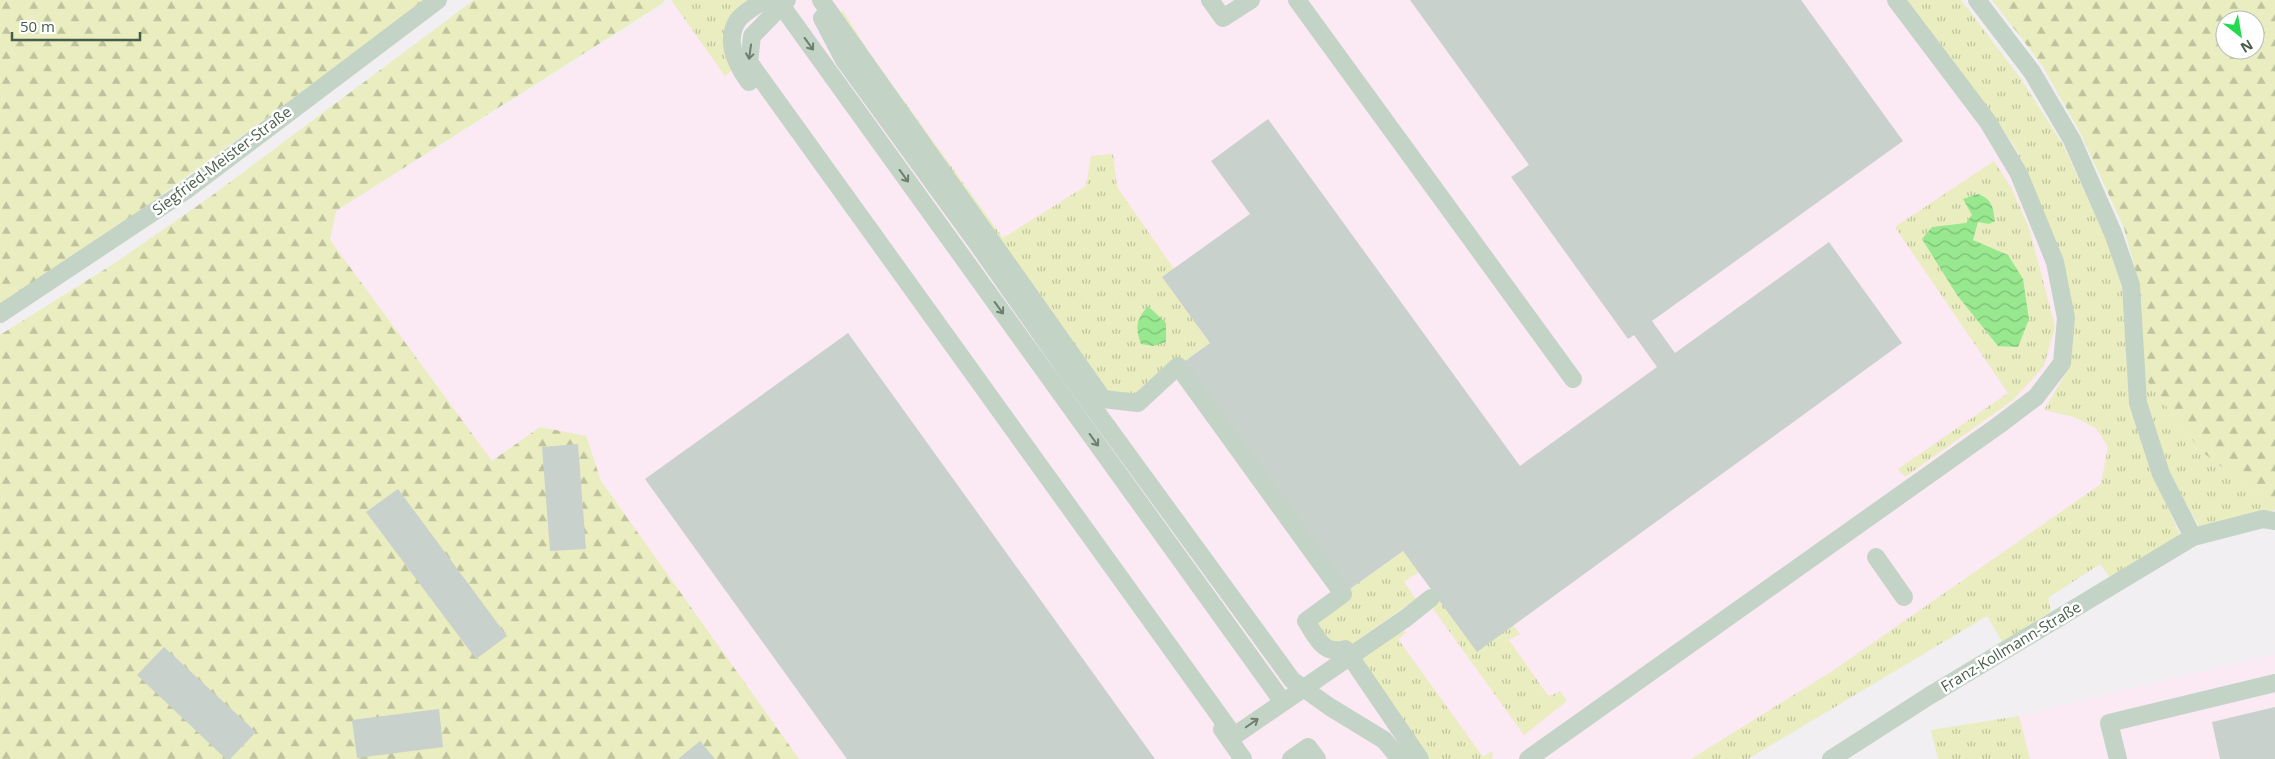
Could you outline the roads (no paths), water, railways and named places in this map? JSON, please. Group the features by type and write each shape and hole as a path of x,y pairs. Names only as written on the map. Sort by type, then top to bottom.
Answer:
{"street":[{"name":"Siegfried-Meister-Straße","path":"0,314 185,191 438,0"},
{"path":"821,0 1103,399 1138,403 1178,366 1343,594 1306,621 1323,648 1336,652 1345,649 1420,759"},
{"path":"821,0 822,19 844,60 1071,377 1292,680 1330,707 1384,740 1400,759"},
{"path":"1210,0 1223,18 1251,0"},
{"path":"1297,0 1573,379"},
{"path":"1528,759 1999,425 2036,397 2062,363 2066,318 2055,262 2019,174 1988,122 1896,0"},
{"path":"1977,0 2032,72 2072,140 2113,233 2131,285 2138,403 2162,474 2193,537"},
{"path":"777,2 752,36 749,62 1234,736 1406,618 1431,598"},
{"path":"777,2 1283,702"},
{"path":"777,2 739,19 731,38 737,66 1243,759"},
{"name":"Franz-Kollmann-Straße","path":"1831,759 1929,696 2193,537 2263,519 2275,521"},
{"path":"1876,557 1904,597"},
{"path":"2118,759 2109,723 2275,683"},
{"path":"1291,759 1308,747 1316,759"}],"water":[{"path":"1978,194 1986,198 1991,204 1995,221 1989,224 1978,222 1973,240 2008,255 2023,279 2029,319 2018,347 1998,346 1957,295 1922,239 1932,227 1966,223 1972,215 1963,199"},
{"path":"1148,306 1166,323 1166,342 1153,346 1141,344 1137,328 1141,315"}]}
